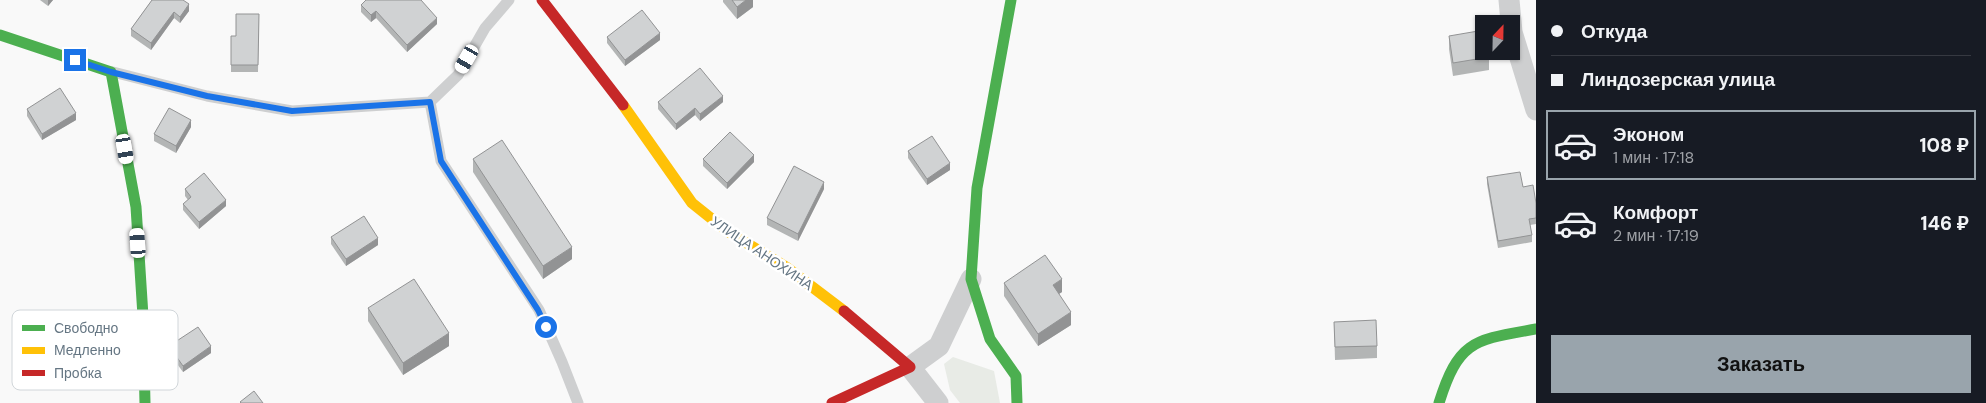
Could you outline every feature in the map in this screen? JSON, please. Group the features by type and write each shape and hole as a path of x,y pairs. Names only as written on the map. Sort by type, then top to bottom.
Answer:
{"street":[{"name":"УЛИЦА АНОХИНА","path":"542,0 604,79 692,202 727,231 786,267 869,330 910,367 938,403"},
{"path":"1011,0 977,188 971,278 990,339 1016,376 1018,403"},
{"path":"1509,0 1512,32 1536,110"},
{"path":"0,35 111,72 136,207 143,310"},
{"path":"832,403 910,367 939,346 971,278"},
{"path":"1439,403 1449,374 1460,355 1477,342 1497,336 1536,329"},
{"path":"145,390 145,403"}],"lane":[{"path":"111,72 207,96 292,111 430,102 458,75 485,28 509,0"},
{"path":"430,102 441,161 538,310 562,362 578,403"}],"shaded area":[{"path":"953,357 994,371 1000,403 960,403 950,390 944,364"}],"building":[{"path":"152,0 183,0 189,4 180,17 174,12 151,43 131,29"},
{"path":"366,0 421,0 437,18 407,45 376,11 371,15 361,5"},
{"path":"732,0 746,0 737,7"},
{"path":"642,10 660,33 625,60 607,37"},
{"path":"236,14 259,14 258,65 231,65 231,36 236,36"},
{"path":"1475,32 1475,59 1453,63 1449,36"},
{"path":"700,68 723,96 700,114 695,108 676,124 658,102"},
{"path":"60,88 76,113 42,134 27,109"},
{"path":"169,108 191,120 176,146 154,134"},
{"path":"730,132 754,155 727,183 703,159"},
{"path":"932,136 950,163 927,179 908,151"},
{"path":"502,140 572,247 543,266 473,159"},
{"path":"794,166 824,182 798,234 767,218"},
{"path":"1520,172 1523,187 1533,185 1536,218 1529,219 1532,235 1498,241 1487,177"},
{"path":"204,173 226,200 199,222 183,204 191,197 185,189"},
{"path":"364,216 378,238 346,259 331,237"},
{"path":"1045,255 1062,279 1053,285 1071,312 1038,334 1004,283"},
{"path":"414,279 449,333 403,363 368,308"},
{"path":"1376,320 1377,346 1335,347 1334,322"},
{"path":"198,327 211,346 183,366 178,359 178,340"},
{"path":"254,391 263,403 240,402"}],"traffic: fast":[{"path":"1011,0 977,188 971,279 990,339 1016,376 1017,403"},
{"path":"0,35 111,72 136,207 143,310"},
{"path":"1439,403 1454,366 1462,354 1472,346 1498,336 1536,329"},
{"path":"145,390 145,403"}],"traffic: slow":[{"path":"623,105 692,203 727,231 786,267 844,311"}],"traffic: jam":[{"path":"542,0 623,105"},
{"path":"832,403 910,367 844,311"}],"route":[{"path":"75,60 111,72 207,96 292,111 430,102 441,161 538,310 546,327"}]}
